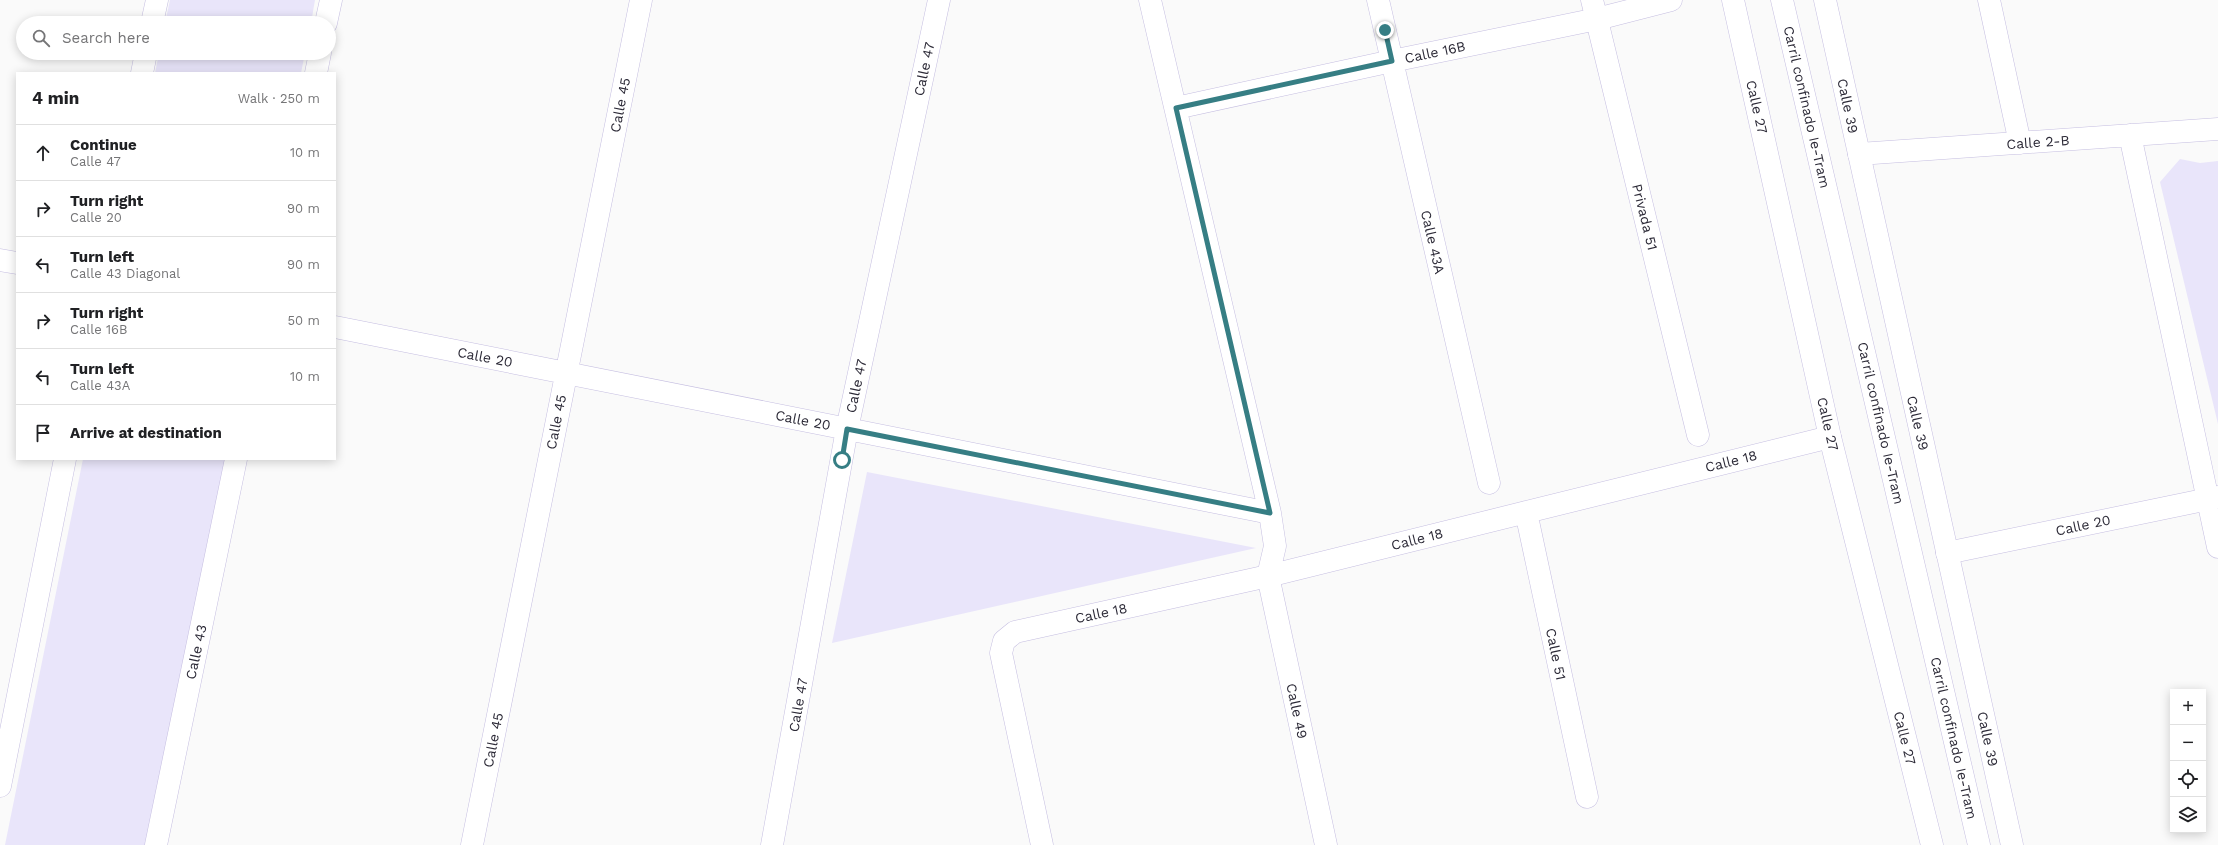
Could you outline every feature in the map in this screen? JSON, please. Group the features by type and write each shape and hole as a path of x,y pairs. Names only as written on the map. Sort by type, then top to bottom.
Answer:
{"street":[{"path":"153,16 156,0"},
{"path":"328,16 331,0"},
{"name":"Calle 45","path":"472,845 641,0"},
{"name":"Calle 47","path":"772,845 847,429 939,0"},
{"path":"1150,0 1270,513 1275,546 1268,576"},
{"name":"Calle 43A","path":"1378,0 1488,483"},
{"name":"Calle 16B","path":"1176,108 1392,61 1594,10 1671,0"},
{"name":"Calle 27","path":"1734,0 1830,437 1932,845"},
{"name":"Carril confinado Ie-Tram","path":"1782,0 1979,845"},
{"name":"Calle 39","path":"1825,0 2012,845"},
{"path":"1989,0 2020,143"},
{"name":"Privada 51","path":"1594,10 1698,435"},
{"path":"142,72 145,60"},
{"path":"316,72 319,60"},
{"name":"Calle 2-B","path":"1859,154 2218,129"},
{"path":"2130,135 2213,498 2218,547"},
{"path":"0,260 16,263"},
{"name":"Calle 20","path":"336,327 1270,513"},
{"name":"Calle 18","path":"1042,845 1001,653 1004,641 1015,632 1268,576 1830,437"},
{"path":"0,786 65,460"},
{"name":"Calle 43","path":"156,845 236,460"},
{"name":"Calle 20","path":"1947,553 2213,498"},
{"name":"Calle 51","path":"1526,512 1587,797"},
{"name":"Calle 49","path":"1268,576 1326,845"}],"shaded area":[{"path":"170,0 315,0 312,16 167,16"},
{"path":"158,60 304,60 301,72 155,72"},
{"path":"2180,159 2200,163 2218,161 2218,424 2160,182"},
{"path":"83,460 226,460 148,845 5,845"},
{"path":"867,472 1256,548 832,643"}],"route":[{"path":"842,460 847,429 1270,513 1176,108 1392,61 1385,30"}]}
